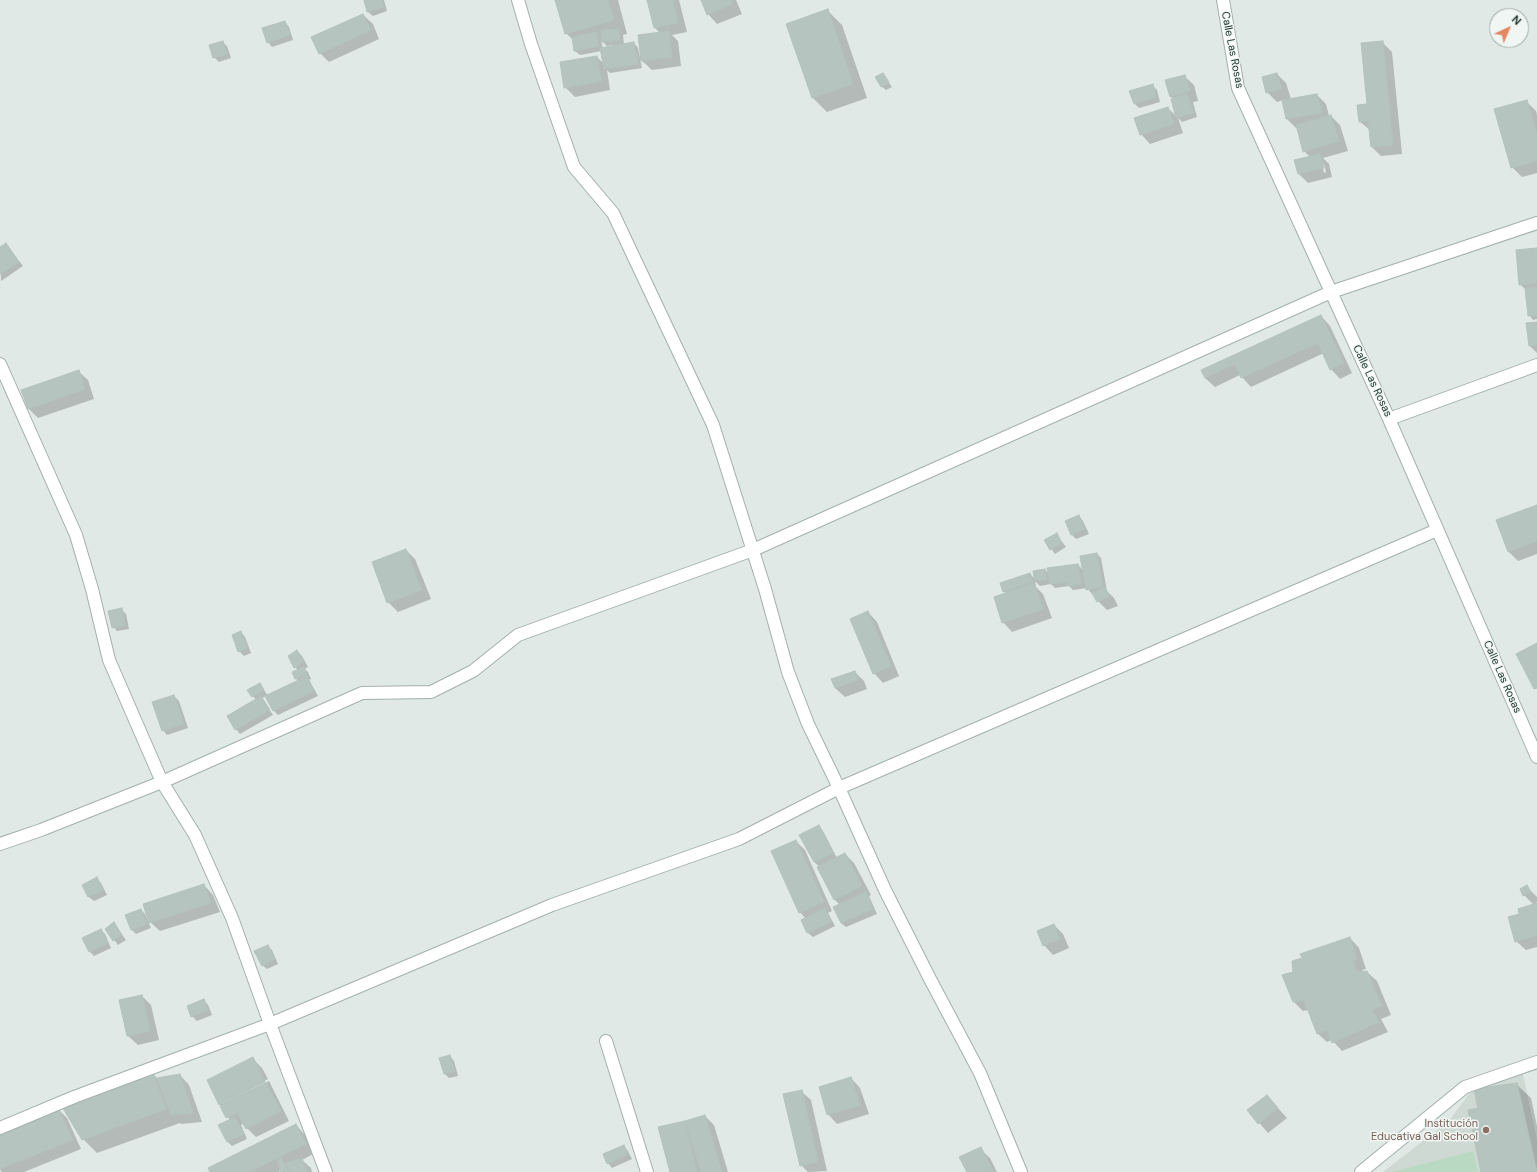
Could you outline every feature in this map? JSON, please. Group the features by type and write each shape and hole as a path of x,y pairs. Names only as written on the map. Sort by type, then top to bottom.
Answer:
{"street":[{"path":"518,0 574,167 614,213 712,425 765,588 788,672 808,724 885,890 980,1073 1021,1172"},
{"name":"Calle Las Rosas","path":"1223,0 1238,88 1389,419 1537,757"},
{"path":"0,844 41,830 162,782 362,693 431,692 473,671 518,635 753,550 1331,292 1537,223"},
{"path":"0,364 76,535 92,589 109,660 162,782 195,835 232,918 326,1172"},
{"path":"1389,419 1537,365"},
{"path":"0,1128 74,1097 270,1024 552,905 739,839 839,788 1438,530"},
{"path":"606,1041 648,1172"},
{"path":"1361,1172 1465,1087 1537,1062"}],"shaded area":[{"name":"Institución Educativa Gal School","path":"1523,1074 1537,1140 1537,1172 1383,1172 1449,1121 1474,1087"}],"green space":[{"path":"1473,1151 1478,1172 1392,1172"}],"building":[{"path":"364,0 381,0 384,7 367,12"},
{"path":"555,0 608,0 614,20 565,34"},
{"path":"647,0 673,0 678,23 654,28"},
{"path":"701,0 731,0 733,4 707,15"},
{"path":"828,9 853,84 812,98 786,24"},
{"path":"363,14 371,30 319,54 311,37"},
{"path":"285,21 290,35 267,43 262,28"},
{"path":"619,29 620,40 602,42 601,30"},
{"path":"669,31 672,57 641,61 638,35"},
{"path":"596,32 599,46 574,51 572,37"},
{"path":"223,41 227,54 213,58 209,45"},
{"path":"1383,41 1393,145 1371,147 1368,121 1359,122 1357,105 1367,104 1361,43"},
{"path":"634,42 638,64 604,69 600,48"},
{"path":"597,56 602,81 564,88 560,62"},
{"path":"883,73 889,82 881,87 875,77"},
{"path":"1277,73 1282,89 1266,93 1262,77"},
{"path":"1185,75 1190,91 1170,97 1165,80"},
{"path":"1153,84 1156,97 1134,104 1129,91"},
{"path":"1187,94 1194,113 1176,118 1171,99"},
{"path":"1317,94 1322,113 1286,119 1282,100"},
{"path":"1527,100 1537,135 1537,161 1511,168 1494,109"},
{"path":"1168,107 1174,124 1140,135 1134,118"},
{"path":"1331,115 1339,141 1303,152 1296,125"},
{"path":"1320,154 1324,168 1298,174 1294,160"},
{"path":"6,243 19,262 0,274 0,247"},
{"path":"1537,248 1537,283 1519,285 1516,250"},
{"path":"1537,287 1537,315 1528,316 1525,288"},
{"path":"1321,315 1344,363 1330,370 1318,343 1241,378 1235,364 1205,378 1201,370"},
{"path":"1537,322 1537,345 1529,346 1526,323"},
{"path":"79,370 85,389 28,409 21,390"},
{"path":"1537,505 1537,541 1508,552 1496,520"},
{"path":"1079,515 1085,529 1071,535 1065,521"},
{"path":"1057,533 1062,543 1050,550 1044,540"},
{"path":"406,549 422,590 387,603 372,562"},
{"path":"1097,553 1103,587 1086,590 1080,556"},
{"path":"1078,564 1081,584 1068,586 1067,582 1050,584 1047,568"},
{"path":"1045,569 1047,580 1035,582 1033,571"},
{"path":"1030,573 1033,582 1003,592 1000,583"},
{"path":"1034,583 1043,609 1002,623 994,597"},
{"path":"1105,587 1109,596 1097,602 1092,593"},
{"path":"122,608 125,625 112,628 108,611"},
{"path":"868,611 891,666 873,674 850,619"},
{"path":"241,631 247,648 238,652 232,635"},
{"path":"1537,643 1537,688 1534,689 1516,654"},
{"path":"297,650 304,662 294,668 288,656"},
{"path":"304,667 307,674 295,679 292,672"},
{"path":"855,671 858,680 835,688 831,679"},
{"path":"307,676 314,691 273,711 265,696"},
{"path":"260,683 264,690 252,697 247,690"},
{"path":"174,695 184,724 162,731 152,702"},
{"path":"261,696 270,710 235,730 227,716"},
{"path":"819,825 833,853 814,862 799,835"},
{"path":"796,840 824,902 799,913 771,851"},
{"path":"845,853 862,886 834,900 817,867"},
{"path":"97,877 103,890 88,897 82,885"},
{"path":"204,884 211,903 149,923 143,904"},
{"path":"1527,885 1531,892 1523,896 1520,889"},
{"path":"866,892 873,909 841,923 833,907"},
{"path":"1537,903 1537,935 1515,942 1508,917 1519,914 1518,909"},
{"path":"825,908 831,922 807,933 801,920"},
{"path":"141,909 147,924 131,930 125,915"},
{"path":"114,922 122,935 113,941 105,929"},
{"path":"1054,924 1060,939 1043,946 1037,931"},
{"path":"101,929 108,943 89,952 82,938"},
{"path":"1350,937 1357,959 1353,961 1357,972 1367,971 1382,1006 1372,1009 1379,1022 1332,1043 1327,1030 1317,1034 1304,1000 1293,1002 1282,975 1293,972 1292,961 1302,958 1300,954"},
{"path":"268,945 275,959 262,966 254,951"},
{"path":"142,995 150,1031 127,1036 119,1000"},
{"path":"204,999 208,1010 191,1017 187,1006"},
{"path":"450,1055 455,1071 444,1074 439,1058"},
{"path":"253,1057 265,1082 219,1105 207,1080"},
{"path":"153,1072 166,1109 82,1140 61,1105"},
{"path":"180,1074 193,1113 171,1115 157,1078"},
{"path":"851,1077 860,1105 827,1115 819,1087"},
{"path":"266,1083 281,1111 246,1129 237,1113 226,1118 220,1106"},
{"path":"1517,1083 1537,1172 1481,1172 1468,1110 1478,1108 1474,1089"},
{"path":"802,1090 818,1162 800,1166 783,1094"},
{"path":"1267,1095 1278,1108 1258,1124 1247,1110"},
{"path":"58,1108 73,1140 0,1169 0,1131"},
{"path":"705,1115 722,1172 701,1172 685,1121"},
{"path":"235,1117 244,1134 227,1142 218,1125"},
{"path":"685,1121 697,1172 670,1172 658,1127"},
{"path":"296,1124 306,1144 249,1172 210,1172 208,1168"},
{"path":"624,1145 628,1154 607,1164 603,1154"},
{"path":"981,1147 993,1172 967,1172 959,1157"},
{"path":"282,1158 288,1172 281,1172 277,1160"},
{"path":"302,1158 307,1172 289,1172 286,1163"}],"place":[{"name":"Institución Educativa Gal School","path":"1486,1130"}]}
